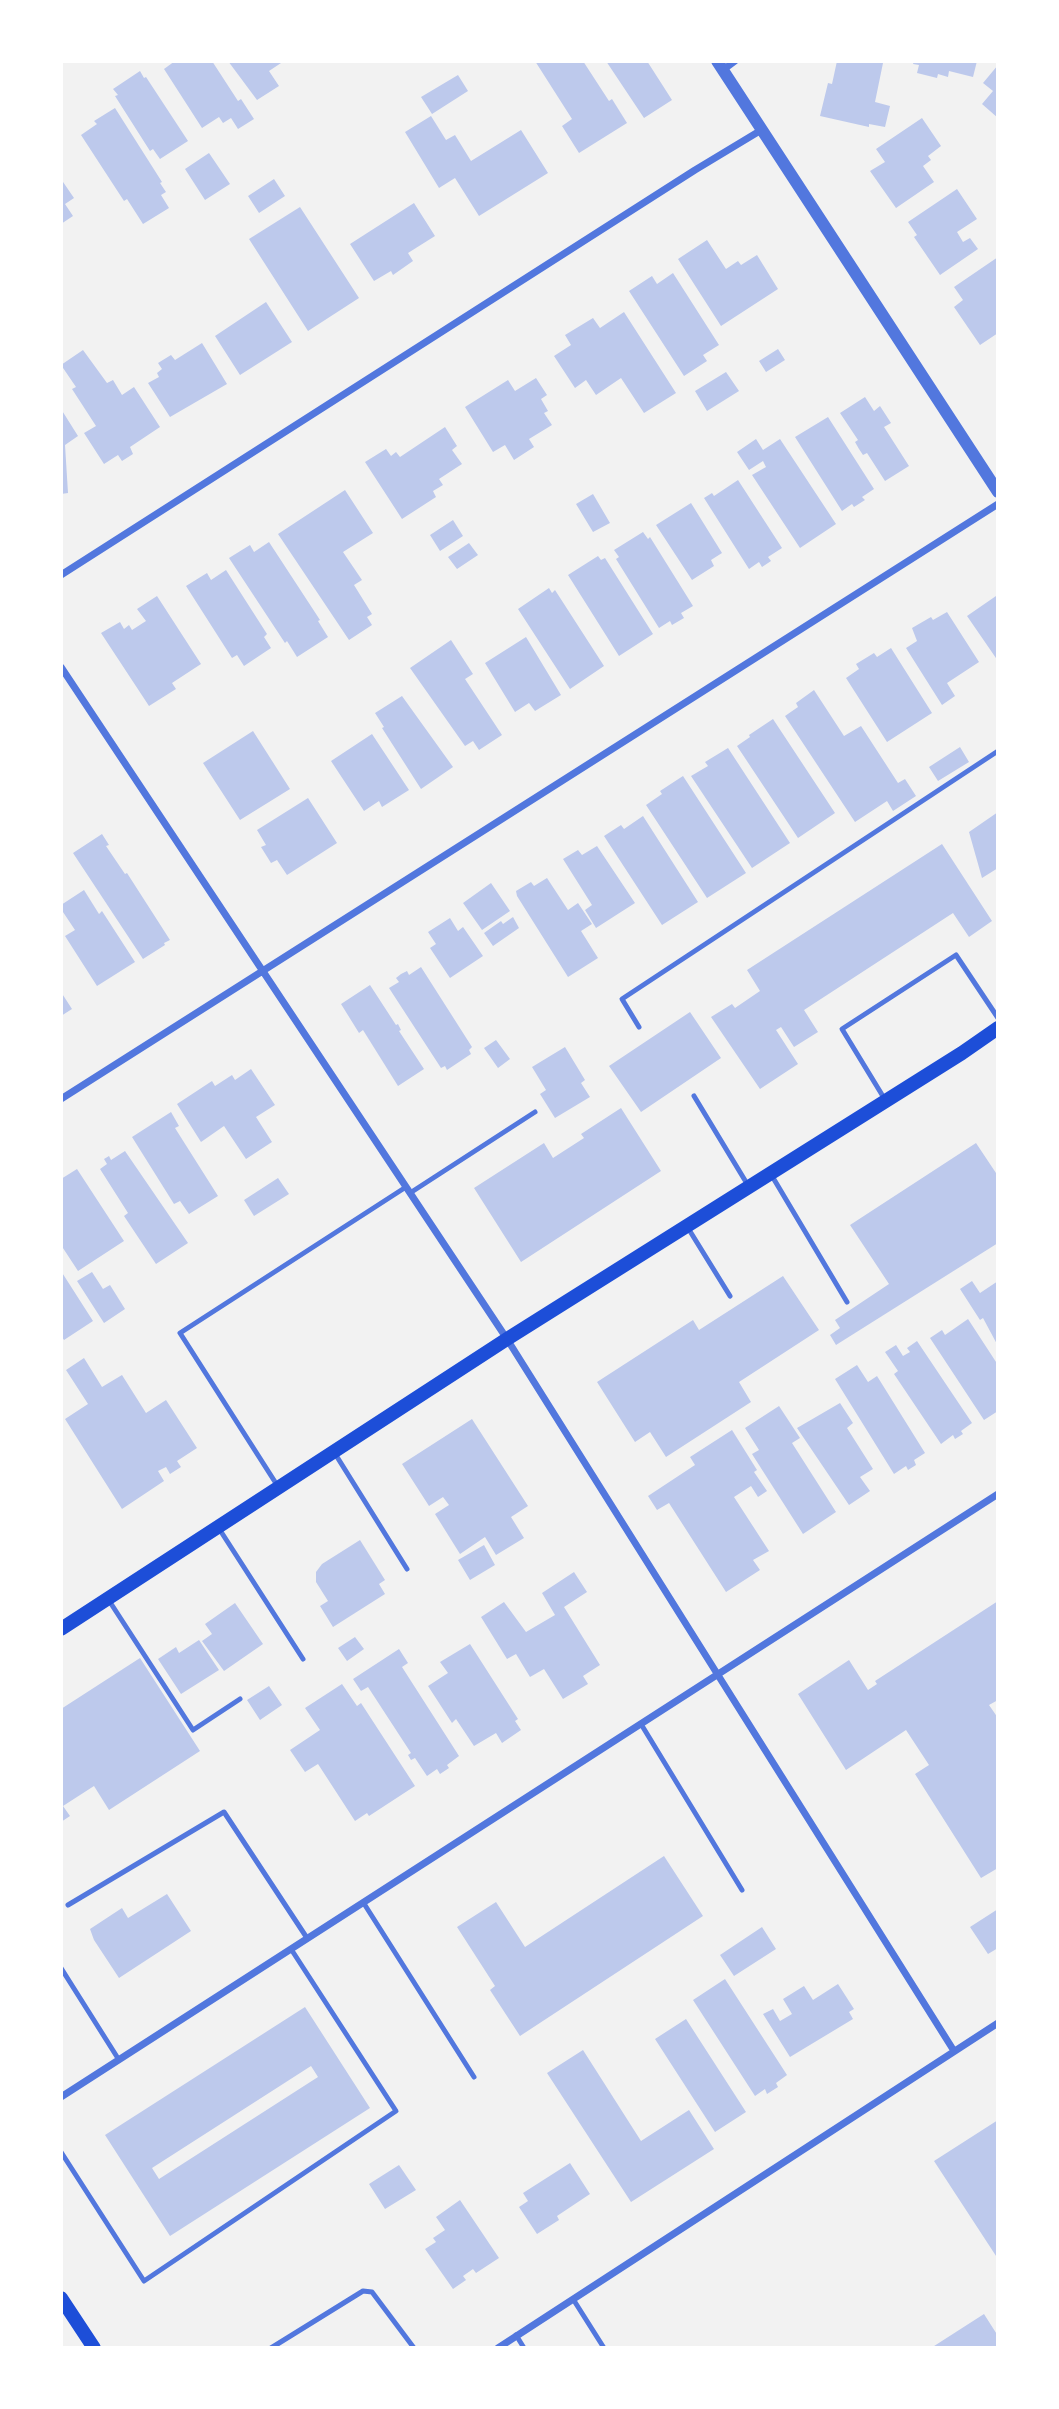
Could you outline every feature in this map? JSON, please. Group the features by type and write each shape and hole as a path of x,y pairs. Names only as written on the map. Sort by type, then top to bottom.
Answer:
{"main road":[{"path":"61,1629 507,1339 998,1028"},
{"path":"61,2298 94,2348"}],"street":[{"path":"735,61 720,65 998,492"},
{"path":"61,575 672,184 763,129"},
{"path":"61,1099 998,504"},
{"path":"61,667 507,1339 954,2051"},
{"path":"63,2093 119,2060 998,1494"},
{"path":"498,2348 998,2023"}],"lane":[{"path":"639,1027 622,999 998,751"},
{"path":"886,1101 842,1028 956,955 998,1018"},
{"path":"694,1096 749,1187"},
{"path":"278,1488 180,1333 535,1112"},
{"path":"770,1173 847,1302"},
{"path":"687,1226 730,1296"},
{"path":"334,1452 407,1569"},
{"path":"218,1527 303,1659"},
{"path":"108,1599 193,1730 240,1699"},
{"path":"641,1724 742,1890"},
{"path":"68,1905 224,1812 307,1938"},
{"path":"363,1902 474,2077"},
{"path":"61,2152 144,2281 396,2111 291,1949"},
{"path":"61,1968 119,2060"},
{"path":"271,2348 363,2291 373,2292 414,2348"},
{"path":"573,2299 604,2348"},
{"path":"516,2336 524,2348"}],"building":[{"path":"175,61 212,61 238,101 241,99 254,119 238,129 231,118 223,123 219,117 202,128 164,69"},
{"path":"228,61 284,61 269,71 279,86 257,100"},
{"path":"535,61 583,61 627,123 579,153 562,126 572,119"},
{"path":"606,61 647,61 672,100 644,118"},
{"path":"837,61 883,63 875,102 890,106 885,127 869,124 869,127 820,116 828,83 832,84"},
{"path":"914,61 977,61 973,77 949,71 948,77 938,74 937,78 917,73 919,65 913,64"},
{"path":"998,65 998,118 982,104 993,91 983,83"},
{"path":"140,71 188,141 160,159 153,149 150,151 113,89"},
{"path":"458,75 468,91 432,114 421,97"},
{"path":"115,108 166,192 161,195 169,208 143,224 127,199 124,201 81,135 97,124 94,121"},
{"path":"431,116 446,140 455,135 471,161 521,130 548,173 479,216 455,178 439,188 405,132"},
{"path":"922,118 941,146 928,156 931,160 923,166 934,182 896,208 870,171 885,162 876,149"},
{"path":"209,153 230,184 205,200 185,169"},
{"path":"61,179 74,198 65,204 73,216 61,224"},
{"path":"274,179 285,196 259,213 248,196"},
{"path":"957,189 977,219 957,232 963,242 970,238 978,249 940,275 914,237 917,235 908,222"},
{"path":"414,203 435,236 408,253 413,261 393,275 391,271 374,281 350,244"},
{"path":"300,207 359,298 308,331 249,239"},
{"path":"707,240 726,269 738,261 741,265 757,255 778,289 721,326 678,259"},
{"path":"998,257 998,333 980,345 954,307 963,300 954,287"},
{"path":"673,273 719,345 703,355 707,361 684,376 629,291 652,276 657,284"},
{"path":"266,302 292,342 240,375 215,336"},
{"path":"624,312 676,393 644,413 621,378 596,395 586,380 575,388 554,356 571,345 565,335 593,318 600,328"},
{"path":"202,343 227,384 170,417 148,383 159,377 157,373 162,369 158,363 171,355 175,360"},
{"path":"778,349 785,360 766,372 759,361"},
{"path":"83,350 107,383 113,380 122,395 134,387 160,427 130,447 133,454 122,461 118,455 104,464 84,433 96,426 72,389 76,387 61,365"},
{"path":"726,372 739,391 707,411 695,391"},
{"path":"536,378 547,395 541,399 548,411 544,413 552,425 529,439 534,447 514,460 505,445 493,452 465,407 508,380 515,391"},
{"path":"865,397 874,411 880,406 891,423 884,427 909,466 885,481 867,453 863,455 859,449 855,442 858,440 840,413"},
{"path":"61,409 78,436 65,445 68,493 61,494"},
{"path":"828,417 874,489 862,497 865,500 842,511 795,437"},
{"path":"445,427 457,446 452,450 462,464 439,479 443,485 433,491 436,497 402,519 365,462 386,449 391,456 396,452 400,457"},
{"path":"756,439 763,450 780,439 836,524 800,548 752,475 766,467 763,461 749,470 737,452"},
{"path":"738,480 782,548 768,557 771,561 762,567 759,562 749,569 704,498 712,493 714,496"},
{"path":"345,490 373,533 343,552 362,580 354,585 372,614 367,617 372,625 349,640 278,534"},
{"path":"593,494 610,523 593,532 576,504"},
{"path":"691,503 722,553 711,560 714,566 692,580 656,525"},
{"path":"453,520 463,536 440,551 430,535"},
{"path":"643,532 648,539 650,537 693,606 681,613 684,618 672,625 670,621 659,628 616,559 619,557 614,550"},
{"path":"269,542 320,620 318,621 328,637 297,657 229,558 250,545 254,552"},
{"path":"469,543 478,555 457,569 448,557"},
{"path":"598,556 601,560 605,558 653,634 619,656 568,575"},
{"path":"226,570 267,634 264,637 271,648 244,666 237,655 232,658 186,586 207,573 211,580"},
{"path":"549,588 552,593 555,590 604,666 570,689 518,609"},
{"path":"157,596 201,664 172,683 176,689 149,706 101,633 120,622 124,629 129,625 132,630 146,621 137,609"},
{"path":"996,596 998,599 998,661 967,616"},
{"path":"947,612 979,662 947,683 955,696 942,705 906,648 917,641 912,628 931,617 933,620"},
{"path":"526,637 561,695 535,711 529,703 515,712 485,663"},
{"path":"451,640 473,674 465,679 502,735 479,750 473,741 465,746 410,668"},
{"path":"891,648 932,713 887,742 846,678 859,669 856,664 874,653 877,657"},
{"path":"814,690 844,736 861,726 898,783 905,779 916,796 893,811 887,801 855,822 785,716 798,707 796,703"},
{"path":"402,696 453,767 421,789 375,713"},
{"path":"773,719 835,813 798,838 737,746"},
{"path":"253,731 290,789 240,820 203,763"},
{"path":"372,734 409,790 382,807 379,801 364,811 331,761"},
{"path":"960,747 969,762 938,781 929,767"},
{"path":"728,748 790,843 752,868 691,776 708,766 705,762"},
{"path":"683,776 746,873 707,898 646,805 662,794 660,791"},
{"path":"308,798 337,843 287,875 277,860 271,863 261,847 266,845 257,830"},
{"path":"998,812 998,868 982,878 969,832"},
{"path":"643,816 698,902 662,925 604,836 621,825 624,829"},
{"path":"102,834 109,845 106,846 125,874 127,873 170,940 143,959 73,853"},
{"path":"942,844 992,921 969,937 953,913 804,1010 818,1032 794,1047 781,1027 776,1030 798,1064 760,1089 711,1017 732,1004 735,1008 760,991 747,970"},
{"path":"597,846 635,903 596,928 585,910 592,905 563,859 578,850 582,855"},
{"path":"547,878 568,910 578,903 592,924 581,931 598,958 568,977 517,896 516,891 531,882 534,886"},
{"path":"491,883 510,911 482,930 463,903"},
{"path":"84,890 99,914 102,911 135,962 97,986 65,936 75,930 61,909 61,905"},
{"path":"513,917 519,928 493,946 484,933 501,921 503,924"},
{"path":"450,918 458,931 463,927 483,956 450,978 430,948 436,944 428,932"},
{"path":"421,967 472,1047 469,1050 471,1054 447,1070 445,1066 441,1068 389,988 399,982 396,978 401,974 407,971 409,975"},
{"path":"370,985 396,1025 398,1024 401,1030 399,1031 424,1069 398,1086 363,1030 359,1033 341,1004"},
{"path":"61,992 72,1009 61,1016"},
{"path":"690,1012 721,1058 641,1112 609,1066"},
{"path":"496,1040 510,1059 498,1068 484,1048"},
{"path":"565,1047 585,1080 581,1083 590,1097 555,1118 540,1094 546,1090 532,1067"},
{"path":"251,1069 275,1105 256,1117 272,1142 246,1159 224,1126 201,1142 177,1104 212,1081 215,1086 232,1075 235,1080"},
{"path":"621,1108 661,1171 521,1262 474,1188 544,1143 553,1158 584,1138 581,1134"},
{"path":"171,1112 179,1126 175,1128 218,1196 189,1214 180,1201 174,1204 132,1137"},
{"path":"976,1143 998,1176 998,1243 836,1345 830,1335 840,1328 835,1320 889,1284 850,1225"},
{"path":"125,1151 188,1243 156,1264 124,1216 128,1213 100,1169 107,1164 104,1159 109,1156 111,1160"},
{"path":"77,1169 124,1241 78,1271 61,1245 61,1179"},
{"path":"278,1178 289,1194 254,1216 244,1200"},
{"path":"61,1271 93,1321 64,1340 61,1336"},
{"path":"92,1272 103,1289 110,1285 125,1309 104,1323 77,1281"},
{"path":"783,1276 819,1330 739,1382 751,1402 666,1457 650,1432 635,1442 597,1382 693,1320 699,1330"},
{"path":"972,1281 980,1293 998,1281 998,1346 983,1318 980,1320 960,1289"},
{"path":"968,1319 998,1365 998,1411 984,1420 930,1338 942,1330 945,1335"},
{"path":"917,1341 972,1423 961,1431 963,1434 955,1439 953,1435 941,1444 894,1374 898,1371 885,1352 896,1345 903,1356 910,1352 907,1348"},
{"path":"84,1358 102,1387 122,1375 146,1413 166,1400 197,1448 177,1461 181,1467 170,1474 166,1467 158,1471 164,1481 122,1509 65,1419 88,1404 66,1370"},
{"path":"857,1365 868,1382 877,1376 925,1453 914,1460 916,1465 908,1470 906,1466 894,1474 835,1379"},
{"path":"840,1403 853,1423 847,1428 873,1469 860,1477 870,1491 849,1505 797,1428"},
{"path":"779,1406 800,1438 792,1443 836,1512 803,1534 752,1454 759,1450 745,1428"},
{"path":"472,1419 528,1506 511,1517 524,1538 496,1555 485,1537 460,1554 435,1514 449,1505 443,1497 429,1506 402,1464"},
{"path":"732,1430 767,1491 758,1497 751,1486 734,1497 769,1551 753,1560 760,1570 726,1592 669,1503 657,1510 648,1496 695,1465 690,1457"},
{"path":"360,1540 385,1580 379,1584 385,1594 333,1627 320,1606 328,1601 316,1582 316,1572 322,1564"},
{"path":"484,1545 495,1565 470,1580 458,1560"},
{"path":"574,1572 587,1592 564,1607 600,1665 583,1676 588,1684 563,1699 544,1669 530,1677 516,1654 507,1659 481,1617 504,1602 526,1632 555,1615 542,1593"},
{"path":"998,1601 998,1700 989,1705 998,1718 998,1868 981,1878 915,1774 929,1765 906,1730 846,1770 798,1694 849,1660 868,1690 877,1684 875,1681"},
{"path":"235,1603 263,1644 224,1671 202,1641 212,1634 205,1624"},
{"path":"355,1637 364,1649 347,1661 338,1648"},
{"path":"199,1640 219,1670 181,1694 158,1659 176,1647 179,1653"},
{"path":"470,1644 518,1719 515,1721 521,1730 502,1743 496,1733 474,1746 456,1719 452,1723 428,1686 448,1673 440,1662"},
{"path":"399,1649 408,1663 402,1667 459,1756 440,1774 437,1769 427,1776 415,1758 411,1760 408,1755 411,1753 368,1687 361,1691 353,1679"},
{"path":"140,1658 200,1751 109,1810 94,1786 63,1806 70,1816 61,1822 61,1709"},
{"path":"342,1684 357,1706 361,1703 415,1786 369,1816 367,1813 355,1821 318,1764 305,1772 290,1750 320,1730 305,1708"},
{"path":"269,1686 282,1705 260,1720 247,1700"},
{"path":"664,1856 703,1916 520,2036 490,1990 495,1986 457,1927 496,1902 525,1947"},
{"path":"167,1894 191,1931 119,1978 94,1940 90,1929 122,1908 128,1918"},
{"path":"998,1909 998,1948 988,1954 970,1927"},
{"path":"762,1927 776,1949 734,1976 720,1955"},
{"path":"725,1979 787,2075 776,2083 778,2087 767,2094 765,2089 755,2096 693,2000"},
{"path":"838,1984 854,2009 849,2012 853,2019 790,2057 763,2014 773,2009 780,2021 792,2014 783,1999 804,1986 813,2000"},
{"path":"305,2007 370,2108 170,2236 105,2135","holes":["311,2066 318,2077 159,2179 152,2168"]},
{"path":"686,2019 746,2112 715,2132 655,2039"},
{"path":"583,2050 641,2141 689,2110 714,2149 631,2202 547,2073"},
{"path":"998,2120 998,2259 934,2161"},
{"path":"570,2163 590,2194 557,2216 559,2220 537,2234 519,2207 528,2201 523,2193"},
{"path":"399,2165 416,2190 385,2209 369,2184"},
{"path":"460,2200 499,2258 476,2273 473,2269 463,2276 466,2280 453,2289 425,2249 436,2242 433,2238 445,2230 436,2217"},
{"path":"984,2314 998,2336 998,2348 931,2348"}]}
